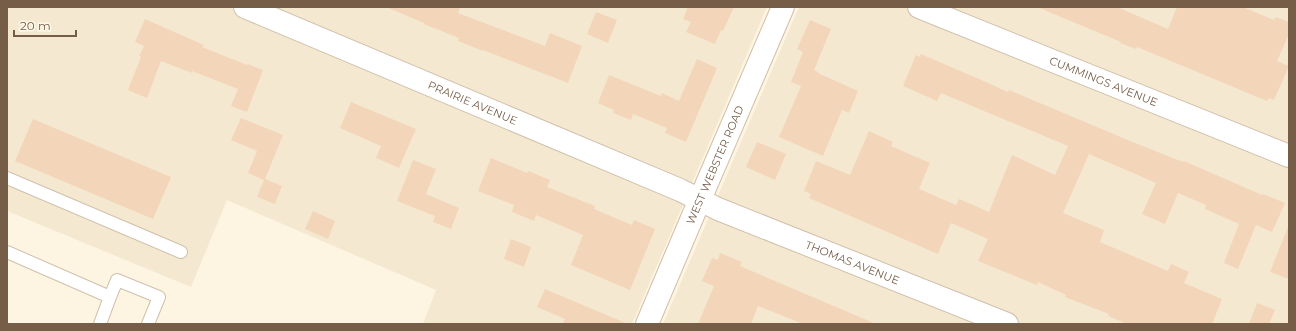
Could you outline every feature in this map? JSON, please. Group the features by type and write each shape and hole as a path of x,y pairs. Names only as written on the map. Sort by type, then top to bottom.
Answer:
{"street":[{"name":"PRAIRIE AVENUE","path":"245,7 680,190 700,200"},
{"name":"WEST WEBSTER ROAD","path":"647,324 783,7"},
{"name":"CUMMINGS AVENUE","path":"919,7 1289,156"},
{"name":"THOMAS AVENUE","path":"700,200 725,212 1007,324"}],"lane":[{"path":"7,178 181,252"},
{"path":"7,252 110,297"},
{"path":"100,324 117,280 159,297 148,324"}],"shaded area":[{"path":"7,7 767,7 632,324 423,324 436,290 227,200 191,287 7,211"},
{"path":"799,7 1289,7 1289,324 663,324"}],"building":[{"path":"386,7 460,7 458,13 545,46 550,33 582,46 568,83 458,41 459,38"},
{"path":"688,7 734,7 715,44 686,32 691,22 683,19"},
{"path":"1037,7 1117,7 1168,29 1177,7 1243,7 1274,20 1276,17 1289,22 1289,34 1277,61 1289,66 1274,100 1269,98 1267,101 1137,47 1136,49 1120,43 1121,42"},
{"path":"596,12 617,20 608,43 587,34"},
{"path":"145,19 204,45 202,47 263,70 247,112 231,106 238,89 161,61 147,98 128,90 141,57 139,56 144,46 135,42"},
{"path":"810,20 831,29 814,70 858,91 849,113 842,110 823,156 779,137 801,86 791,82 803,52 797,49"},
{"path":"921,54 1008,92 1009,90 1135,143 1183,162 1184,161 1262,195 1263,194 1285,203 1272,232 1256,225 1238,269 1224,263 1239,224 1205,209 1206,205 1178,193 1165,224 1142,214 1156,183 1089,154 1063,213 1104,230 1100,242 1168,271 1171,264 1189,272 1184,283 1222,299 1212,324 1127,324 1108,316 1109,314 1065,297 1066,295 1038,282 1037,285 978,261 988,239 951,223 938,254 809,198 811,194 804,191 816,161 850,175 869,131 893,142 891,146 930,163 919,189 956,205 959,199 989,212 1012,155 1055,175 1068,146 941,93 937,101 903,86 916,55 920,57"},
{"path":"697,59 717,68 686,142 665,133 667,128 633,114 631,120 613,113 614,110 598,103 609,75 661,96 662,93 679,101"},
{"path":"351,102 416,129 399,168 376,158 381,146 340,128"},
{"path":"241,118 283,135 265,179 282,186 275,204 257,197 264,180 248,173 257,151 231,140"},
{"path":"33,119 171,177 153,219 15,161"},
{"path":"757,142 786,154 775,180 746,167"},
{"path":"491,158 527,173 528,171 550,180 547,187 595,206 594,209 632,225 634,220 655,229 630,290 571,265 583,235 536,215 534,221 512,212 514,205 478,191"},
{"path":"413,160 436,169 426,194 459,208 451,229 433,222 435,216 397,201"},
{"path":"313,211 335,221 328,239 305,229"},
{"path":"1289,227 1289,279 1270,272"},
{"path":"511,239 531,247 524,267 504,259"},
{"path":"720,253 742,262 740,266 876,324 803,324 758,306 751,324 698,324 714,286 702,281 712,258 718,260"},
{"path":"545,289 628,324 562,324 565,319 537,307"},
{"path":"1257,303 1275,310 1269,324 1249,324"}]}
